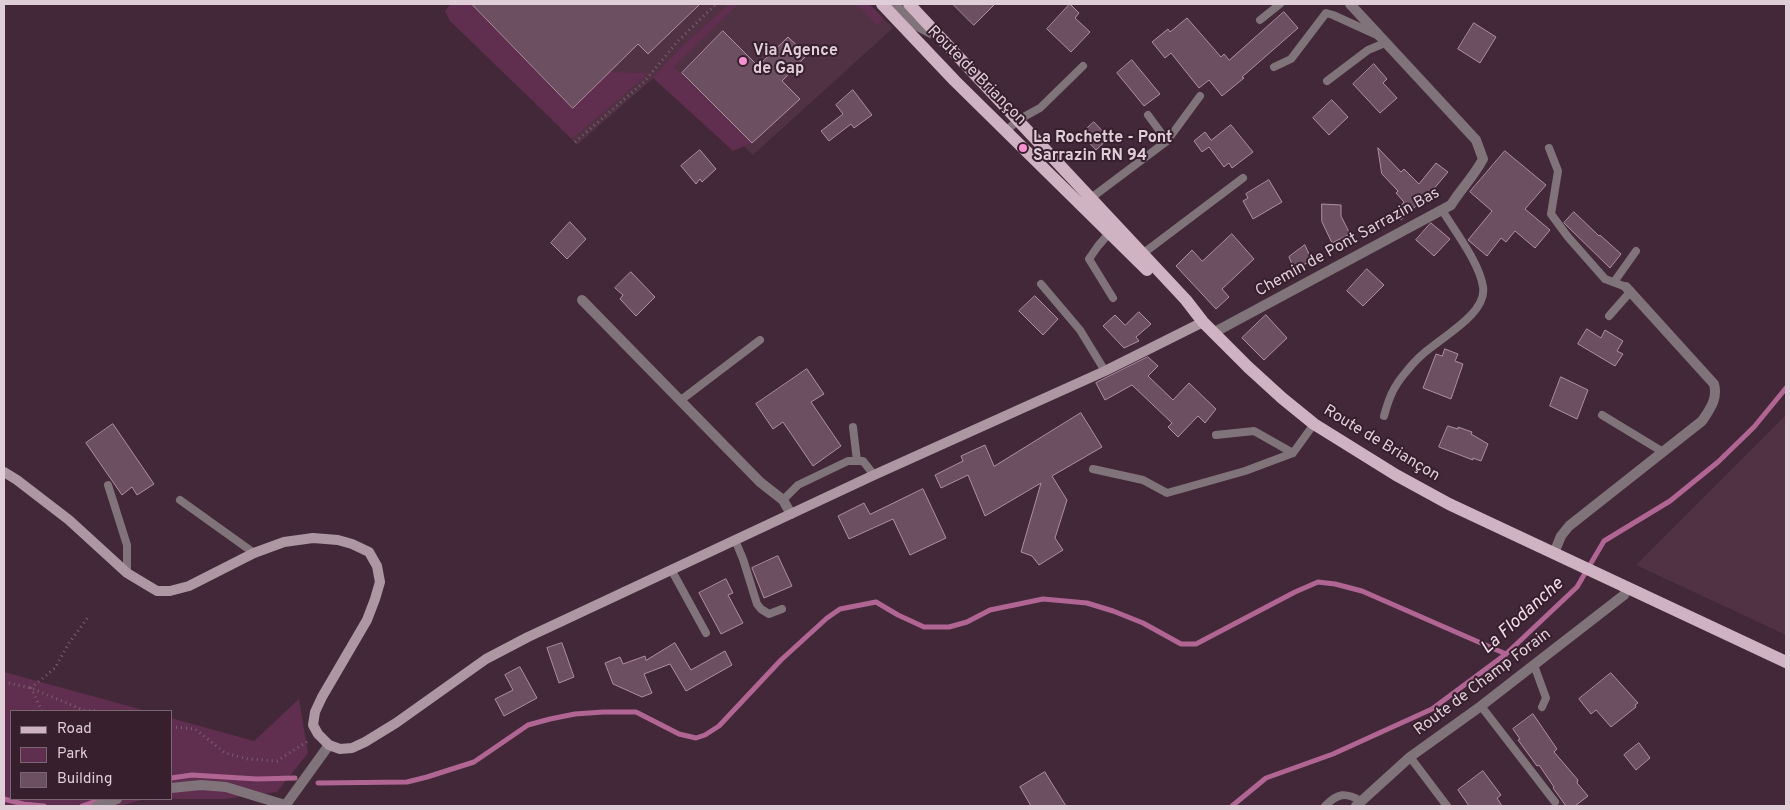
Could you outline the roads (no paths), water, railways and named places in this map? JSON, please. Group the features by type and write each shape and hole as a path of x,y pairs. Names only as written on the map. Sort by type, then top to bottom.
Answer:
{"main road":[{"name":"Route de Briançon","path":"882,4 955,81 1006,131 1086,202"},
{"name":"Route de Briançon","path":"909,4 1018,120 1086,202 1112,230 1213,333 1282,398 1314,424 1404,480 1449,504 1602,574 1786,662"}],"street":[{"path":"894,4 912,23 941,38"},
{"name":"Chemin de Pont Sarrazin Bas","path":"1213,333 1451,205 1483,159 1476,140 1350,4"},
{"path":"1554,552 1561,536 1569,526 1702,421 1713,406 1716,393 1714,384 1628,289"},
{"path":"582,300 760,482 782,500 791,514"},
{"path":"4,472 69,520 127,573 156,591 170,591 189,586 254,553 284,542 313,538 338,540 368,552 377,566 380,582 367,620 315,712 314,725 318,734 329,745 340,749 352,748 396,723 486,659 528,637 874,475 1105,371 1200,320"},
{"name":"Route de Champ Forain","path":"1359,804 1410,757 1534,665 1624,594 1628,587"},
{"path":"172,788 201,785 226,787 285,806 329,745"},
{"path":"97,806 114,800"}],"lane":[{"path":"1260,20 1280,4"},
{"path":"1274,67 1292,59 1326,13 1382,40 1327,81"},
{"path":"1006,131 1018,120 1040,108 1083,66"},
{"path":"1086,202 1167,142 1200,96"},
{"path":"1148,115 1167,142"},
{"path":"1549,148 1558,171 1551,214 1568,237 1605,279 1628,289 1609,316"},
{"path":"1139,256 1244,178"},
{"path":"1384,416 1390,393 1406,372 1431,347 1464,322 1481,302 1484,288 1478,268 1442,210"},
{"path":"1112,230 1089,259 1113,298"},
{"path":"1614,282 1636,251"},
{"path":"1041,284 1080,330 1105,371"},
{"path":"681,400 760,340"},
{"path":"1602,415 1663,452"},
{"path":"1094,469 1143,480 1167,493 1245,471 1293,453 1314,424"},
{"path":"853,427 857,461"},
{"path":"1216,435 1254,431 1293,453"},
{"path":"782,500 798,485 848,461 863,461 874,475"},
{"path":"108,485 127,545 127,573"},
{"path":"180,500 254,553"},
{"path":"735,540 757,604 761,609 770,614 782,609"},
{"path":"672,571 706,633"},
{"path":"1534,665 1546,698 1542,707"},
{"path":"1481,706 1555,802"},
{"path":"1410,757 1447,806"},
{"path":"1326,806 1334,798 1342,795 1353,797 1359,804"}],"waterway":[{"name":"La Flodanche","path":"1232,806 1266,778 1333,754 1432,709 1506,654 1577,587 1604,541 1670,501 1718,462 1754,427 1786,388"},
{"path":"318,783 407,782 427,777 474,762 528,725 575,714 636,712 679,734 696,738 705,735 719,726 781,660 827,618 840,609 876,602 924,627 949,627 967,622 990,610 1043,599 1087,603 1143,623 1181,644 1196,644 1295,592 1318,582 1362,591 1506,654"},
{"path":"172,778 192,775 257,779 295,778"},
{"path":"4,799 23,804 44,806"},
{"path":"82,806 99,800"}],"place":[{"name":"Via Agence de Gap","path":"743,61"},
{"name":"La Rochette - Pont Sarrazin RN 94","path":"1023,148"}]}
